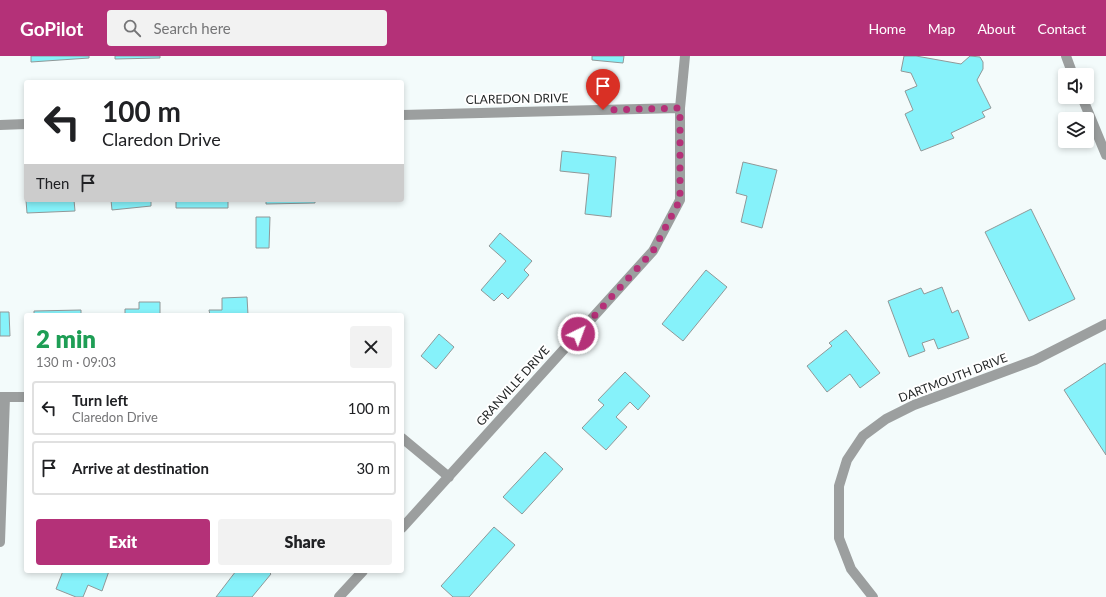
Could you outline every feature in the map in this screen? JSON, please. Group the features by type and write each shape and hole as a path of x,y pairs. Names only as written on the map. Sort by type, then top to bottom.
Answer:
{"street":[{"name":"GRANVILLE DRIVE","path":"404,526 653,251 680,200 680,108 685,56"},
{"path":"1066,56 1071,68"},
{"path":"1085,104 1106,155"},
{"name":"CLAREDON DRIVE","path":"404,115 680,108"},
{"path":"0,125 24,124"},
{"name":"DARTMOUTH DRIVE","path":"873,597 851,569 839,538 838,486 847,460 863,436 886,419 914,405 1035,360 1106,324"},
{"path":"0,542 2,397 24,396"},
{"path":"404,440 449,477"},
{"path":"339,597 361,573"}],"building":[{"path":"31,56 89,56 89,58 31,62"},
{"path":"115,56 160,56 160,58 115,59"},
{"path":"592,56 624,56 623,63 592,60"},
{"path":"904,56 916,56 961,64 970,56 980,57 983,62 983,69 977,80 991,108 982,112 985,117 951,133 954,138 921,151 905,114 913,110 905,91 917,86 911,73 901,71"},
{"path":"562,151 616,157 611,217 585,214 589,174 560,171"},
{"path":"743,162 777,170 762,228 741,222 747,196 736,193"},
{"path":"26,202 74,202 75,211 27,213"},
{"path":"111,202 151,202 151,206 112,210"},
{"path":"176,202 228,202 228,208 176,208"},
{"path":"266,202 315,202 315,203 266,204"},
{"path":"1031,209 1075,299 1029,321 985,232"},
{"path":"256,217 270,217 269,248 256,248"},
{"path":"500,233 532,261 524,270 529,275 508,299 502,293 494,301 481,290 506,261 489,246"},
{"path":"706,270 727,287 683,341 662,324"},
{"path":"942,287 952,313 958,310 969,338 938,349 934,339 922,343 925,351 909,357 888,301 921,288 924,294"},
{"path":"247,297 248,313 210,313 209,310 222,310 222,298"},
{"path":"139,302 160,302 160,313 125,313 125,309 139,309"},
{"path":"81,310 81,313 34,313 34,311"},
{"path":"0,312 9,312 10,336 0,336"},
{"path":"846,330 880,373 860,388 850,374 827,392 807,366 832,346 829,343"},
{"path":"439,334 454,347 436,369 421,356"},
{"path":"1105,363 1106,365 1106,455 1064,390"},
{"path":"625,372 650,396 638,410 630,402 616,417 627,427 606,450 582,428 604,405 598,400"},
{"path":"545,452 563,469 522,514 503,497"},
{"path":"494,527 515,545 469,597 453,597 441,586"},
{"path":"62,573 108,573 102,591 88,585 83,597 76,597 56,589"},
{"path":"234,573 271,574 252,597 216,597"}],"route":[{"path":"578,334 653,251 680,200 680,108 603,110"}]}
